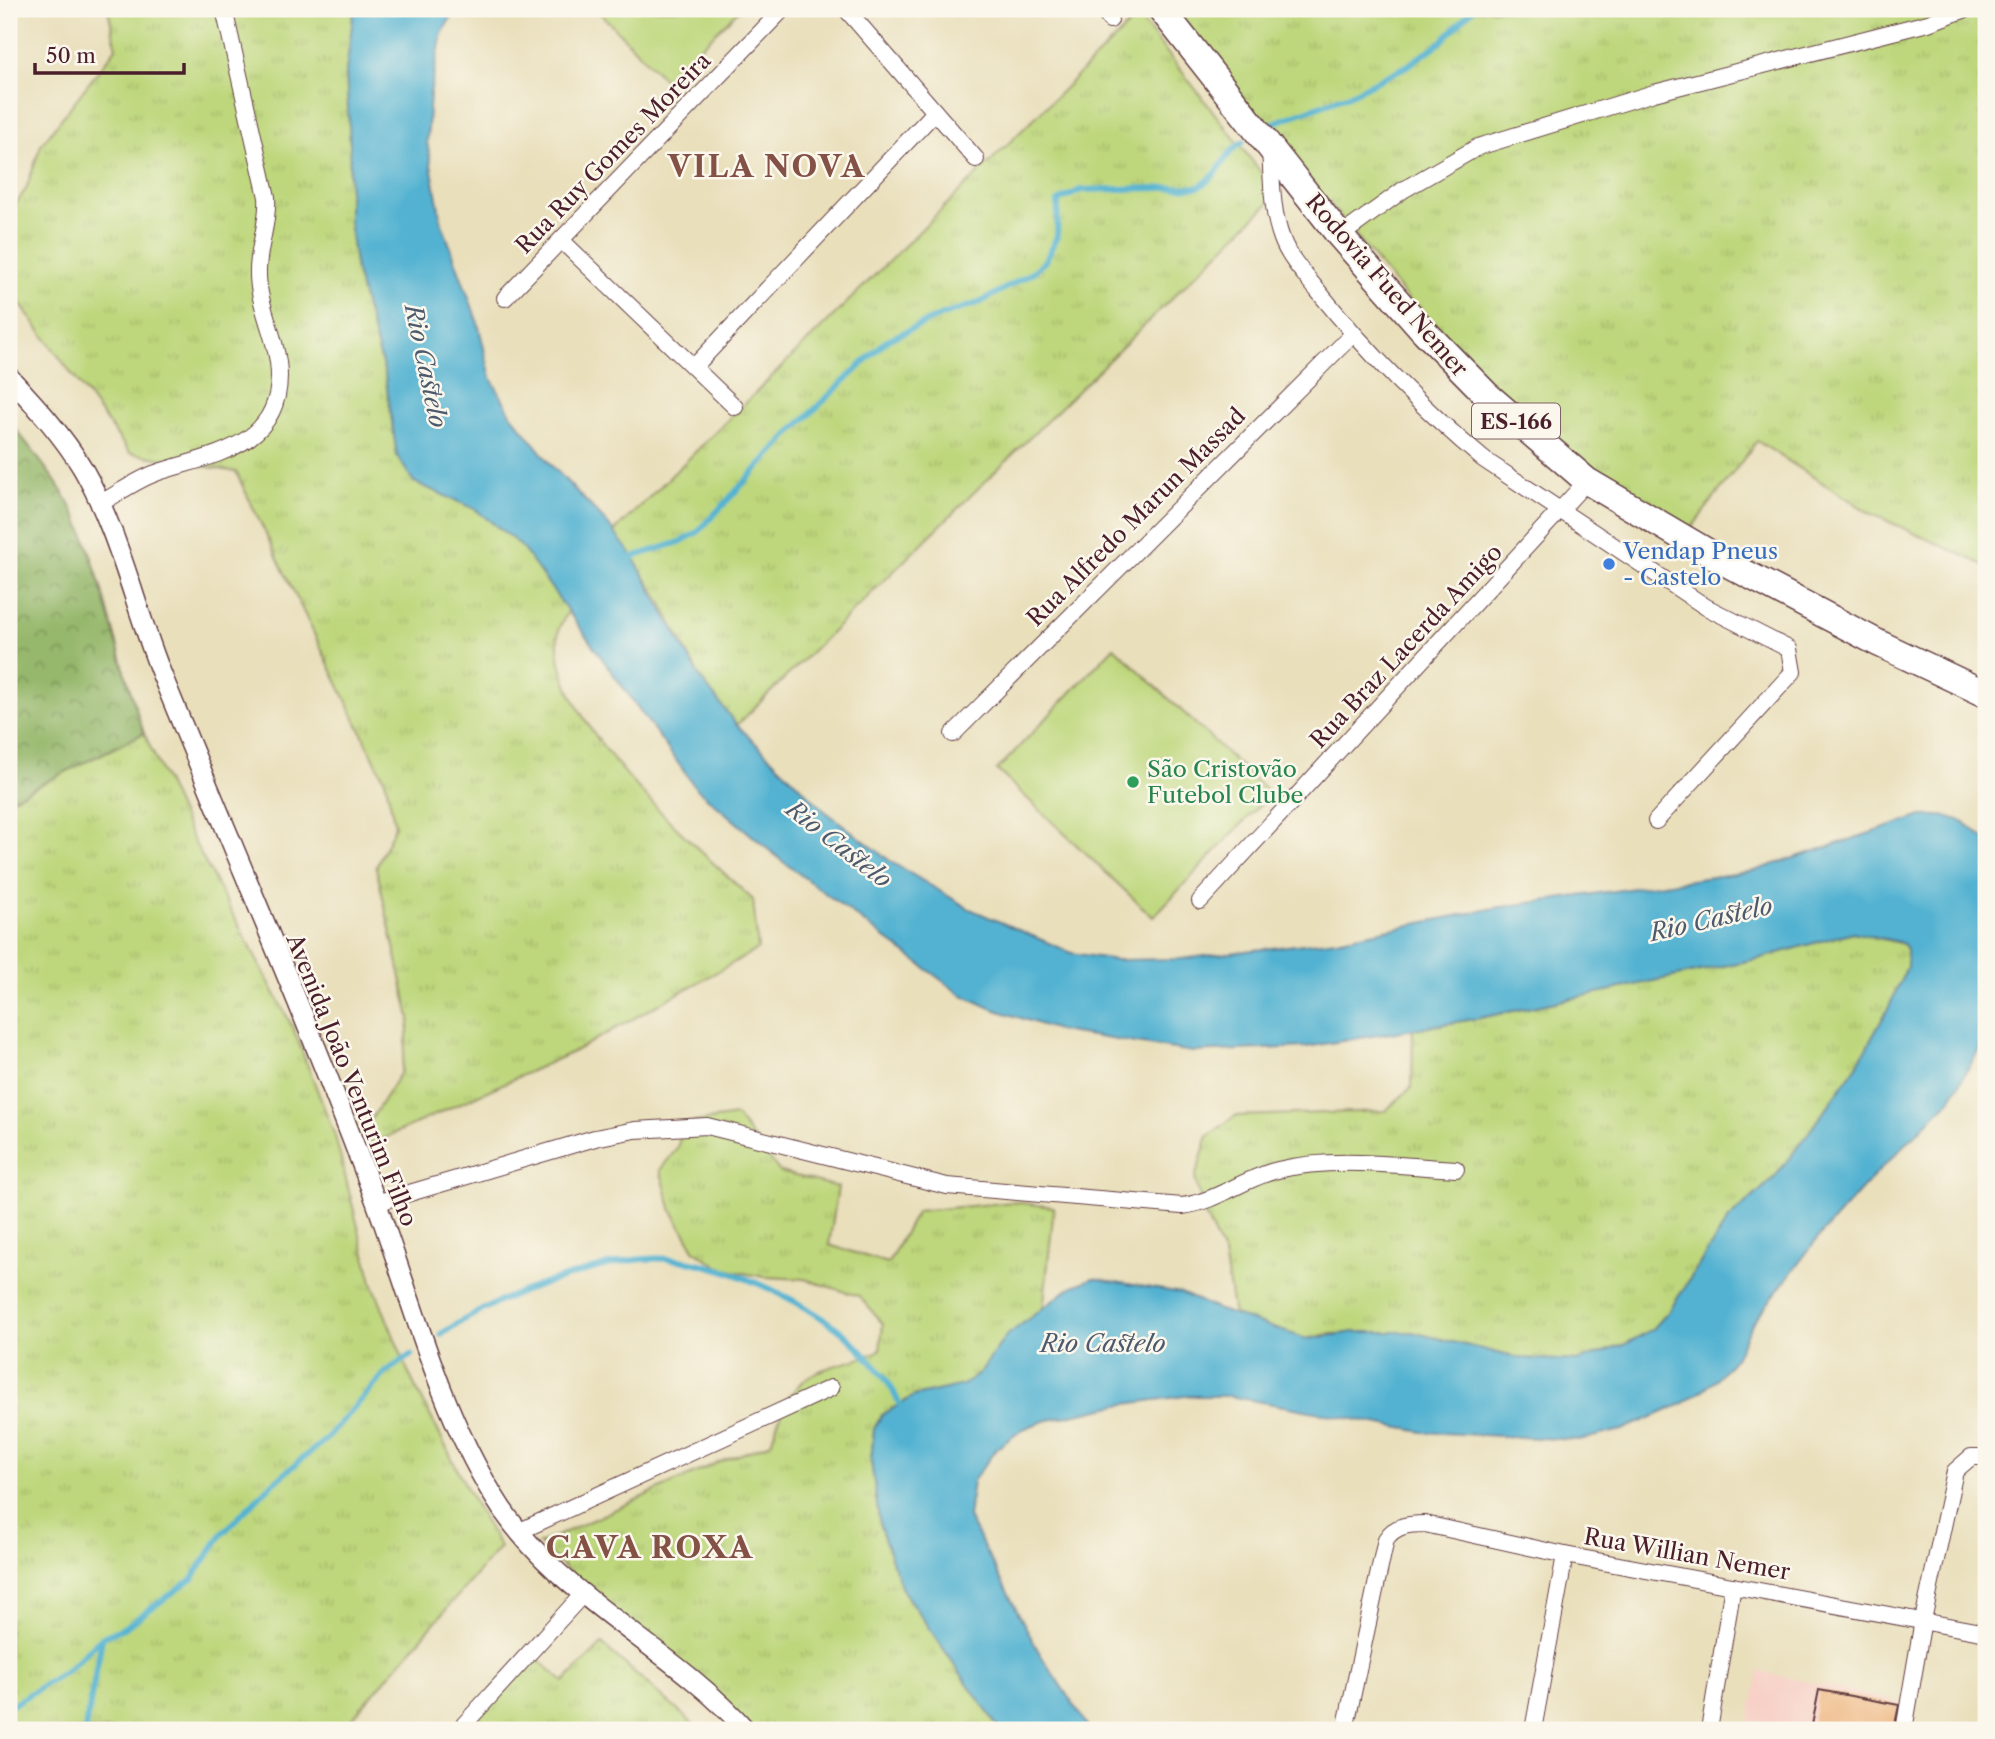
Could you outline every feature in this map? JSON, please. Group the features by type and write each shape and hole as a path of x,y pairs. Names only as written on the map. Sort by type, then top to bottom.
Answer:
{"main road":[{"name":"Rodovia Fued Nemer","path":"1161,9 1340,236 1454,364 1587,481 1749,576 1878,643 1985,692"}],"street":[{"path":"99,504 154,474 216,456 241,445 263,423 275,400 279,376 258,272 266,223 267,197 225,9"},
{"name":"Rua Ruy Gomes Moreira","path":"505,298 783,9"},
{"path":"846,9 976,159"},
{"path":"1340,236 1403,190 1478,147 1595,110 1928,23 1966,9"},
{"path":"694,367 935,112"},
{"path":"1270,149 1275,218 1283,242 1297,264 1353,334 1459,439 1483,460 1706,607 1789,649 1793,672 1656,821"},
{"path":"561,240 735,407"},
{"name":"Rua Alfredo Marun Massad","path":"953,734 1353,334"},
{"name":"Avenida João Venturim Filho","path":"9,377 82,468 99,504 160,669 376,1203 447,1401 482,1476 517,1532 583,1594 707,1691 746,1730"},
{"name":"Rua Braz Lacerda Amigo","path":"1200,901 1562,512 1587,481"},
{"path":"376,1203 594,1138 635,1130 707,1126 947,1186 1182,1206 1199,1204 1235,1186 1294,1166 1350,1164 1456,1169"},
{"path":"517,1532 831,1388"},
{"path":"1904,1730 1923,1620 1955,1471 1970,1457 1986,1457"},
{"name":"Rua Willian Nemer","path":"1345,1730 1386,1539 1394,1529 1404,1525 1425,1524 1565,1555 1986,1633"},
{"path":"1533,1730 1565,1555"},
{"path":"1709,1730 1733,1586"},
{"path":"459,1730 583,1594"}],"shaded area":[{"path":"1759,1671 1902,1703 1897,1730 1747,1730"}],"green space":[{"path":"108,9 354,9 346,72 350,145 349,219 356,272 385,374 397,456 414,482 475,509 520,545 569,610 559,629 560,664 574,701 598,739 661,813 753,900 758,949 575,1051 371,1144 367,1126 401,1072 410,1018 376,867 395,826 386,783 236,472 130,453 9,289 9,214 26,189 41,145 116,48"},
{"path":"596,9 740,9 666,81"},
{"path":"1170,9 1986,9 1986,566 1870,513 1757,441 1681,542 1468,373"},
{"path":"1138,16 1278,194 737,725 701,679 659,598 614,532"},
{"path":"9,420 58,485 81,527 144,733 9,800"},
{"name":"São Cristovão Futebol Clube","path":"1114,647 1270,794 1153,917 997,770"},
{"path":"144,733 191,836 293,1028 335,1136 372,1282 410,1376 477,1508 500,1547 342,1730 9,1730 9,800"},
{"path":"1853,932 1903,944 1907,949 1907,967 1889,1007 1857,1065 1818,1120 1775,1177 1727,1221 1670,1310 1653,1329 1624,1345 1577,1361 1519,1358 1412,1332 1328,1334 1307,1339 1234,1315 1224,1255 1205,1215 1195,1178 1208,1136 1235,1116 1385,1111 1412,1087 1413,1029 1480,1018 1761,958"},
{"path":"736,1116 780,1172 838,1187 829,1245 888,1263 917,1211 1013,1202 1054,1207 1043,1311 1006,1337 979,1374 963,1386 914,1396 882,1415 874,1429 871,1461 880,1526 902,1589 1000,1730 745,1730 539,1544 717,1463 771,1443 788,1399 802,1382 822,1370 880,1350 883,1324 859,1296 804,1279 765,1277 723,1269 695,1251 672,1211 660,1170 678,1147 682,1124"},
{"path":"602,1644 700,1730 489,1730 474,1709 527,1650 564,1682"}],"water":[{"name":"Rio Castelo","path":"354,9 456,9 442,33 430,94 427,142 441,221 478,323 491,378 511,414 552,466 606,522 632,555 701,679 737,725 825,811 893,863 970,909 1072,953 1116,960 1181,959 1336,940 1495,908 1754,871 1922,816 1950,817 1971,827 1986,840 1986,1036 1950,1100 1869,1181 1818,1238 1751,1325 1735,1358 1714,1382 1682,1404 1622,1430 1579,1440 1423,1432 1229,1396 1185,1396 1118,1405 1044,1421 1023,1429 996,1449 973,1481 968,1517 1040,1654 1090,1730 1000,1730 902,1589 880,1526 871,1461 874,1429 882,1415 914,1396 963,1385 979,1374 1006,1336 1071,1287 1093,1278 1181,1293 1219,1310 1307,1339 1354,1332 1412,1332 1518,1358 1577,1361 1624,1345 1653,1329 1670,1310 1727,1221 1775,1177 1818,1120 1857,1065 1889,1007 1907,967 1907,949 1903,943 1853,932 1761,958 1480,1018 1306,1047 1193,1052 1060,1031 993,1009 960,994 782,861 696,788 520,545 475,509 414,482 397,456 385,374 356,272 349,219 350,145 346,72"}],"building":[{"path":"1819,1690 1899,1705 1894,1730 1811,1730"}],"waterway":[{"path":"1273,123 1349,95 1407,66 1441,42 1473,9"},
{"path":"626,559 680,542 698,532 791,432 887,340 940,316 981,302 1032,273 1046,260 1057,236 1058,201 1081,190 1199,187 1213,176 1243,142"},
{"path":"441,1334 484,1309 546,1283 624,1262 669,1259 720,1269 772,1290 818,1315 852,1341 875,1366 902,1407"},
{"path":"9,1707 66,1671 103,1637 125,1627 192,1579 222,1534 273,1483 325,1440 387,1371 411,1355"},
{"path":"85,1730 102,1639"}],"place":[{"name":"Vendap Pneus - Castelo","path":"1609,564"},
{"name":"São Cristovão Futebol Clube","path":"1133,782"}],"district":[{"name":"VILA NOVA","path":"767,166"},
{"name":"CAVA ROXA","path":"650,1547"}]}
